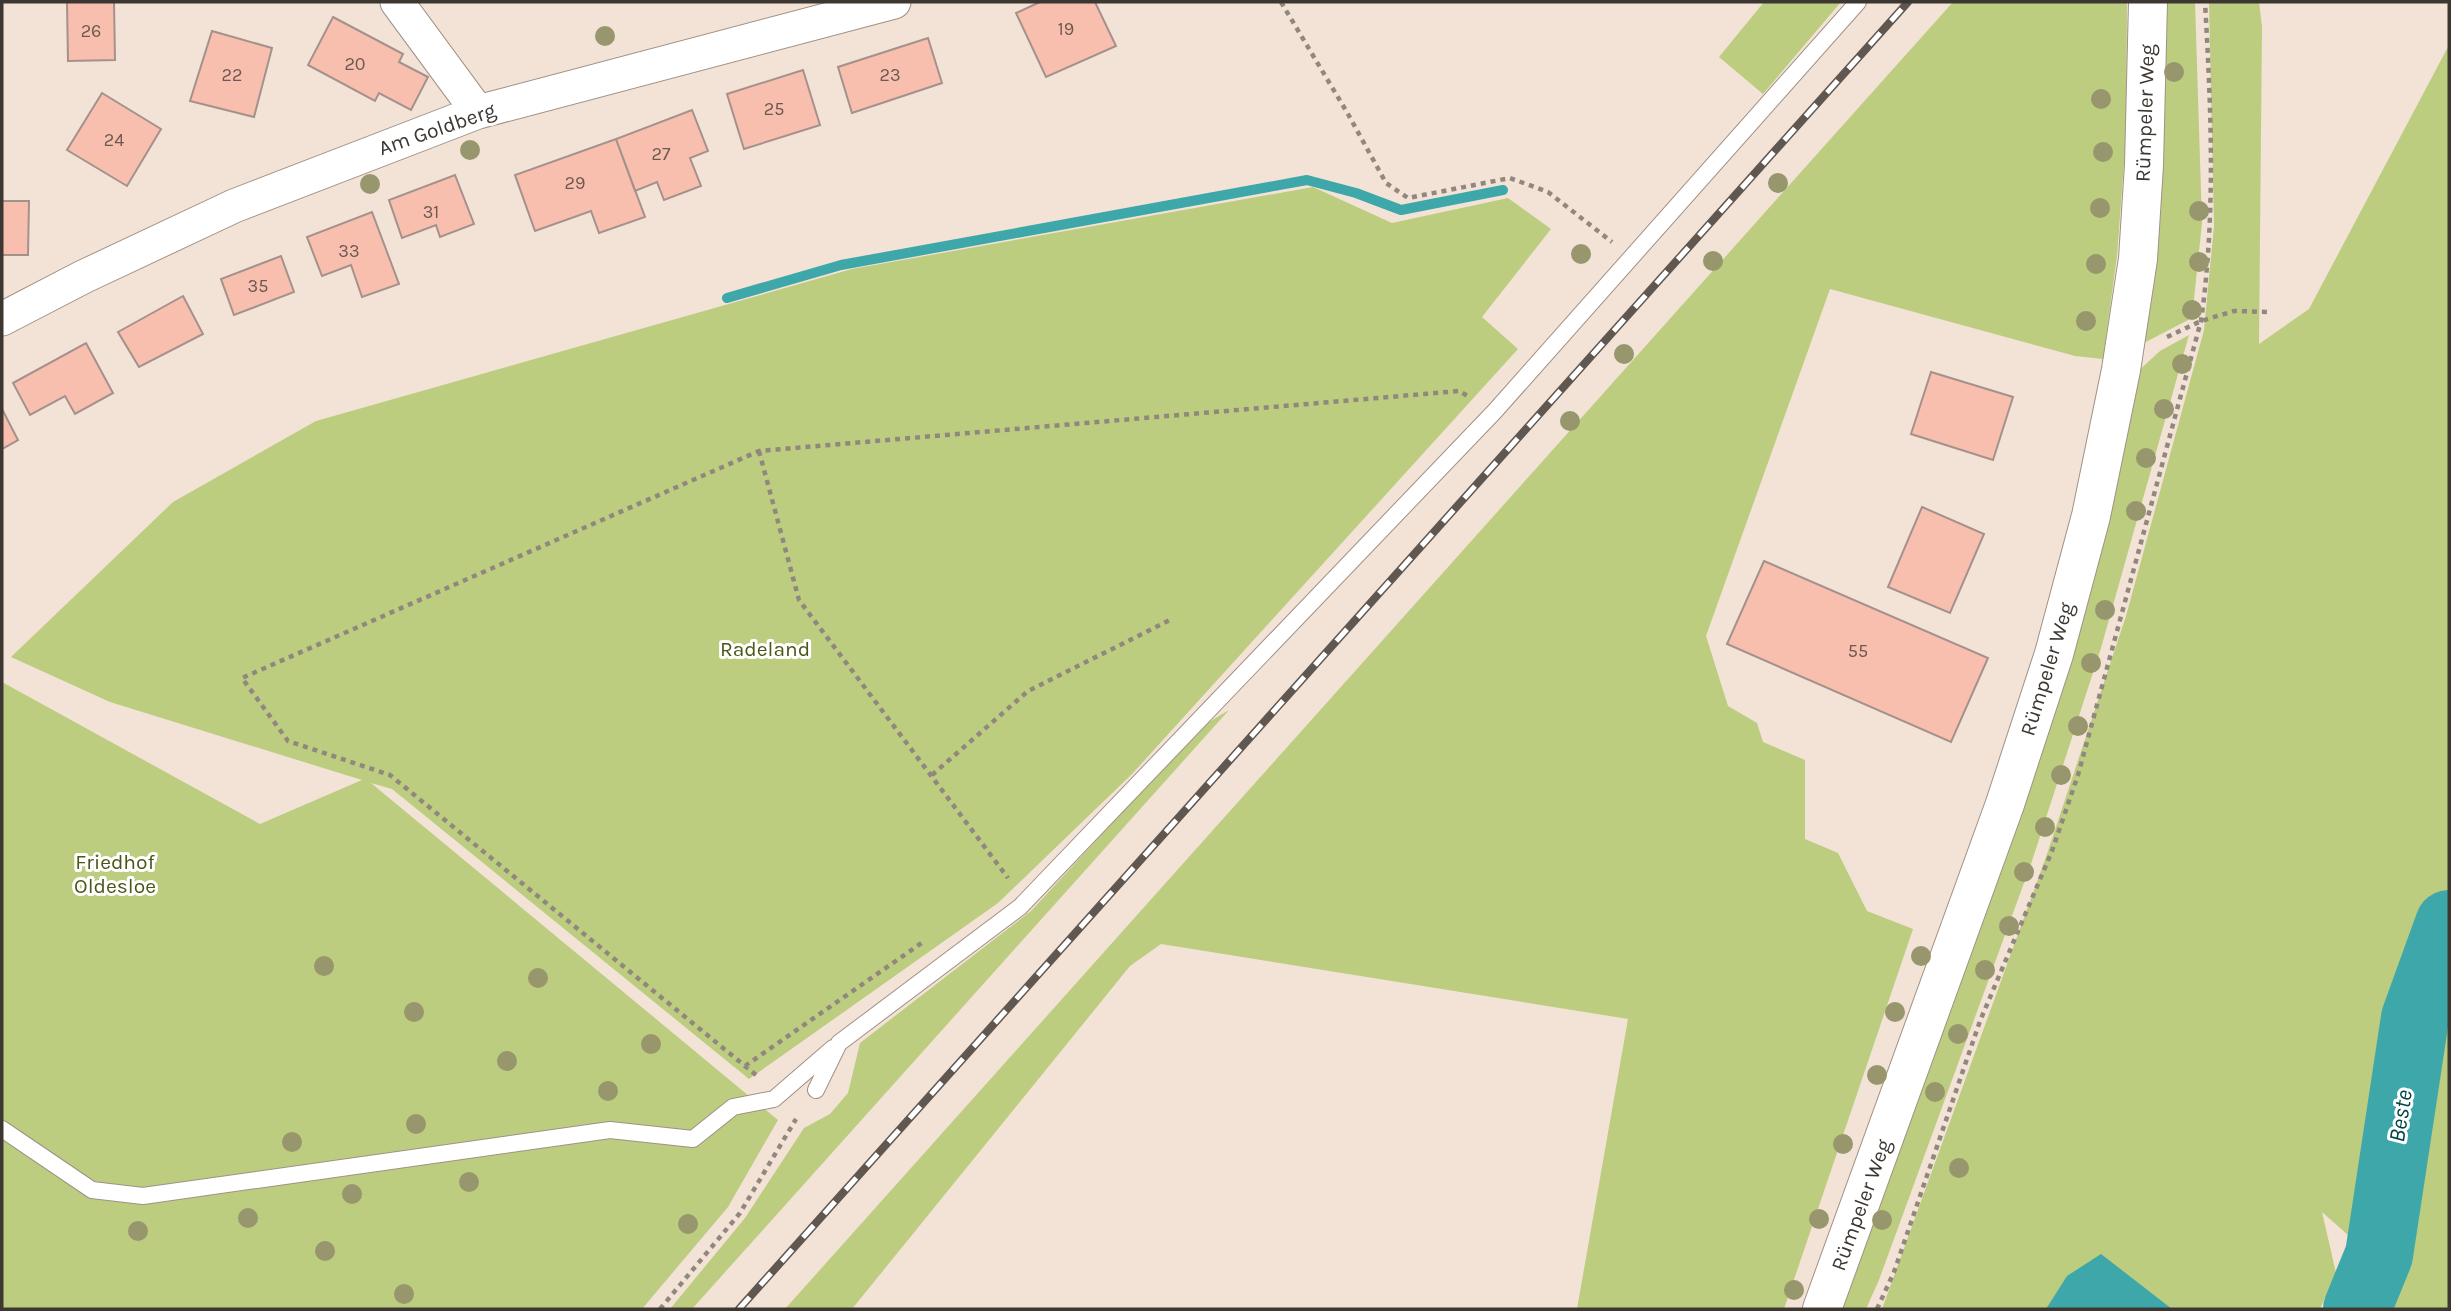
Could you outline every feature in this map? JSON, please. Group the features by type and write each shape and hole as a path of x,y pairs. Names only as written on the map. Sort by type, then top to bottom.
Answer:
{"street":[{"path":"397,2 478,112"},
{"name":"Am Goldberg","path":"2,319 83,277 234,206 478,112 894,2"},
{"name":"Rümpeler Weg","path":"1822,1309 2005,804 2054,654 2091,516 2121,370 2138,259 2144,164 2148,2"}],"lane":[{"path":"2,1129 92,1191 143,1196 610,1130 693,1139 733,1107 774,1099 839,1043 1020,907 1495,411 1858,2"},
{"path":"816,1090 839,1043"}],"path":[{"path":"1281,2 1386,183 1408,198 1510,178 1548,192 1632,258"},
{"path":"2121,370 2169,335 2201,321 2234,311 2269,312"},
{"path":"787,1088 771,1087 390,775 288,741 242,678 759,451 1459,391 1495,411"},
{"path":"759,451 799,600 1009,877 1001,884"},
{"path":"932,775 1028,691 1172,619"},
{"path":"745,1066 928,938"},
{"path":"660,1309 740,1213 782,1140 816,1090"}],"green space":[{"path":"1764,2 1841,2 1763,94 1719,57"},
{"path":"1953,2 2127,2 2126,136 2117,256 2103,359 2075,356 1830,289 1706,636 1728,706 1757,723 1763,742 1805,760 1805,839 1838,853 1867,911 1913,929 1784,1309 1577,1309 1628,1019 1161,944 1130,966 852,1309 785,1309"},
{"path":"2161,2 2195,2 2202,223 2192,318 2140,345"},
{"path":"2209,2 2259,2 2262,27 2259,344 2309,309 2449,45 2449,1309 2386,1309 2399,1280 2322,1212 2336,1273 2320,1309 1882,1309 2046,857 2126,616 2204,330 2214,226"},
{"name":"Radeland","path":"1313,187 1392,223 1508,198 1551,229 1482,317 1518,349 1132,774 998,903 749,1079 392,789 371,783 778,1120 728,1207 642,1309 2,1309 2,682 260,824 362,780 110,702 11,657 173,502 316,421 852,269"},
{"path":"2189,335 2101,648 2032,861 1879,1280 1866,1309 1840,1309 2135,374 2160,351"},
{"path":"1229,710 692,1309 670,1309 745,1218 804,1128 830,1114 848,1093 860,1043 1031,911 1201,727"}],"water":[{"path":"2101,1254 2172,1309 2046,1309 2067,1276"}],"building":[{"path":"67,2 114,2 115,60 68,61"},
{"path":"1040,2 1095,2 1116,46 1046,77 1016,13"},
{"path":"333,17 403,54 399,62 428,77 411,110 379,93 375,101 308,65"},
{"path":"212,31 272,48 254,117 190,101"},
{"path":"928,38 942,83 852,113 838,67"},
{"path":"803,70 820,125 744,149 727,94"},
{"path":"102,93 161,129 127,186 67,150"},
{"path":"692,110 708,151 690,158 701,186 664,200 657,182 635,191 616,139"},
{"path":"616,139 645,217 599,233 591,211 535,231 515,175"},
{"path":"455,175 474,224 440,237 436,225 402,238 389,200"},
{"path":"2,201 29,201 28,255 2,255"},
{"path":"372,212 399,284 362,297 351,265 322,276 307,237"},
{"path":"281,256 294,292 234,315 221,279"},
{"path":"183,296 203,334 139,367 118,332"},
{"path":"86,343 113,393 75,414 65,396 30,415 13,383"},
{"path":"1931,372 2013,397 1993,460 1911,434"},
{"path":"2,409 18,440 2,449"},
{"path":"1922,507 1984,534 1950,613 1888,587"},
{"path":"1764,561 1988,658 1951,742 1727,644"}],"waterway":[{"path":"727,298 841,265 1307,180 1356,193 1401,210 1503,190"},
{"name":"Beste","path":"2357,1309 2379,1255 2415,1018 2449,924"}],"railway":[{"path":"739,1309 1908,2"}],"park label":[{"name":"Friedhof Oldesloe","path":"115,874"}]}
